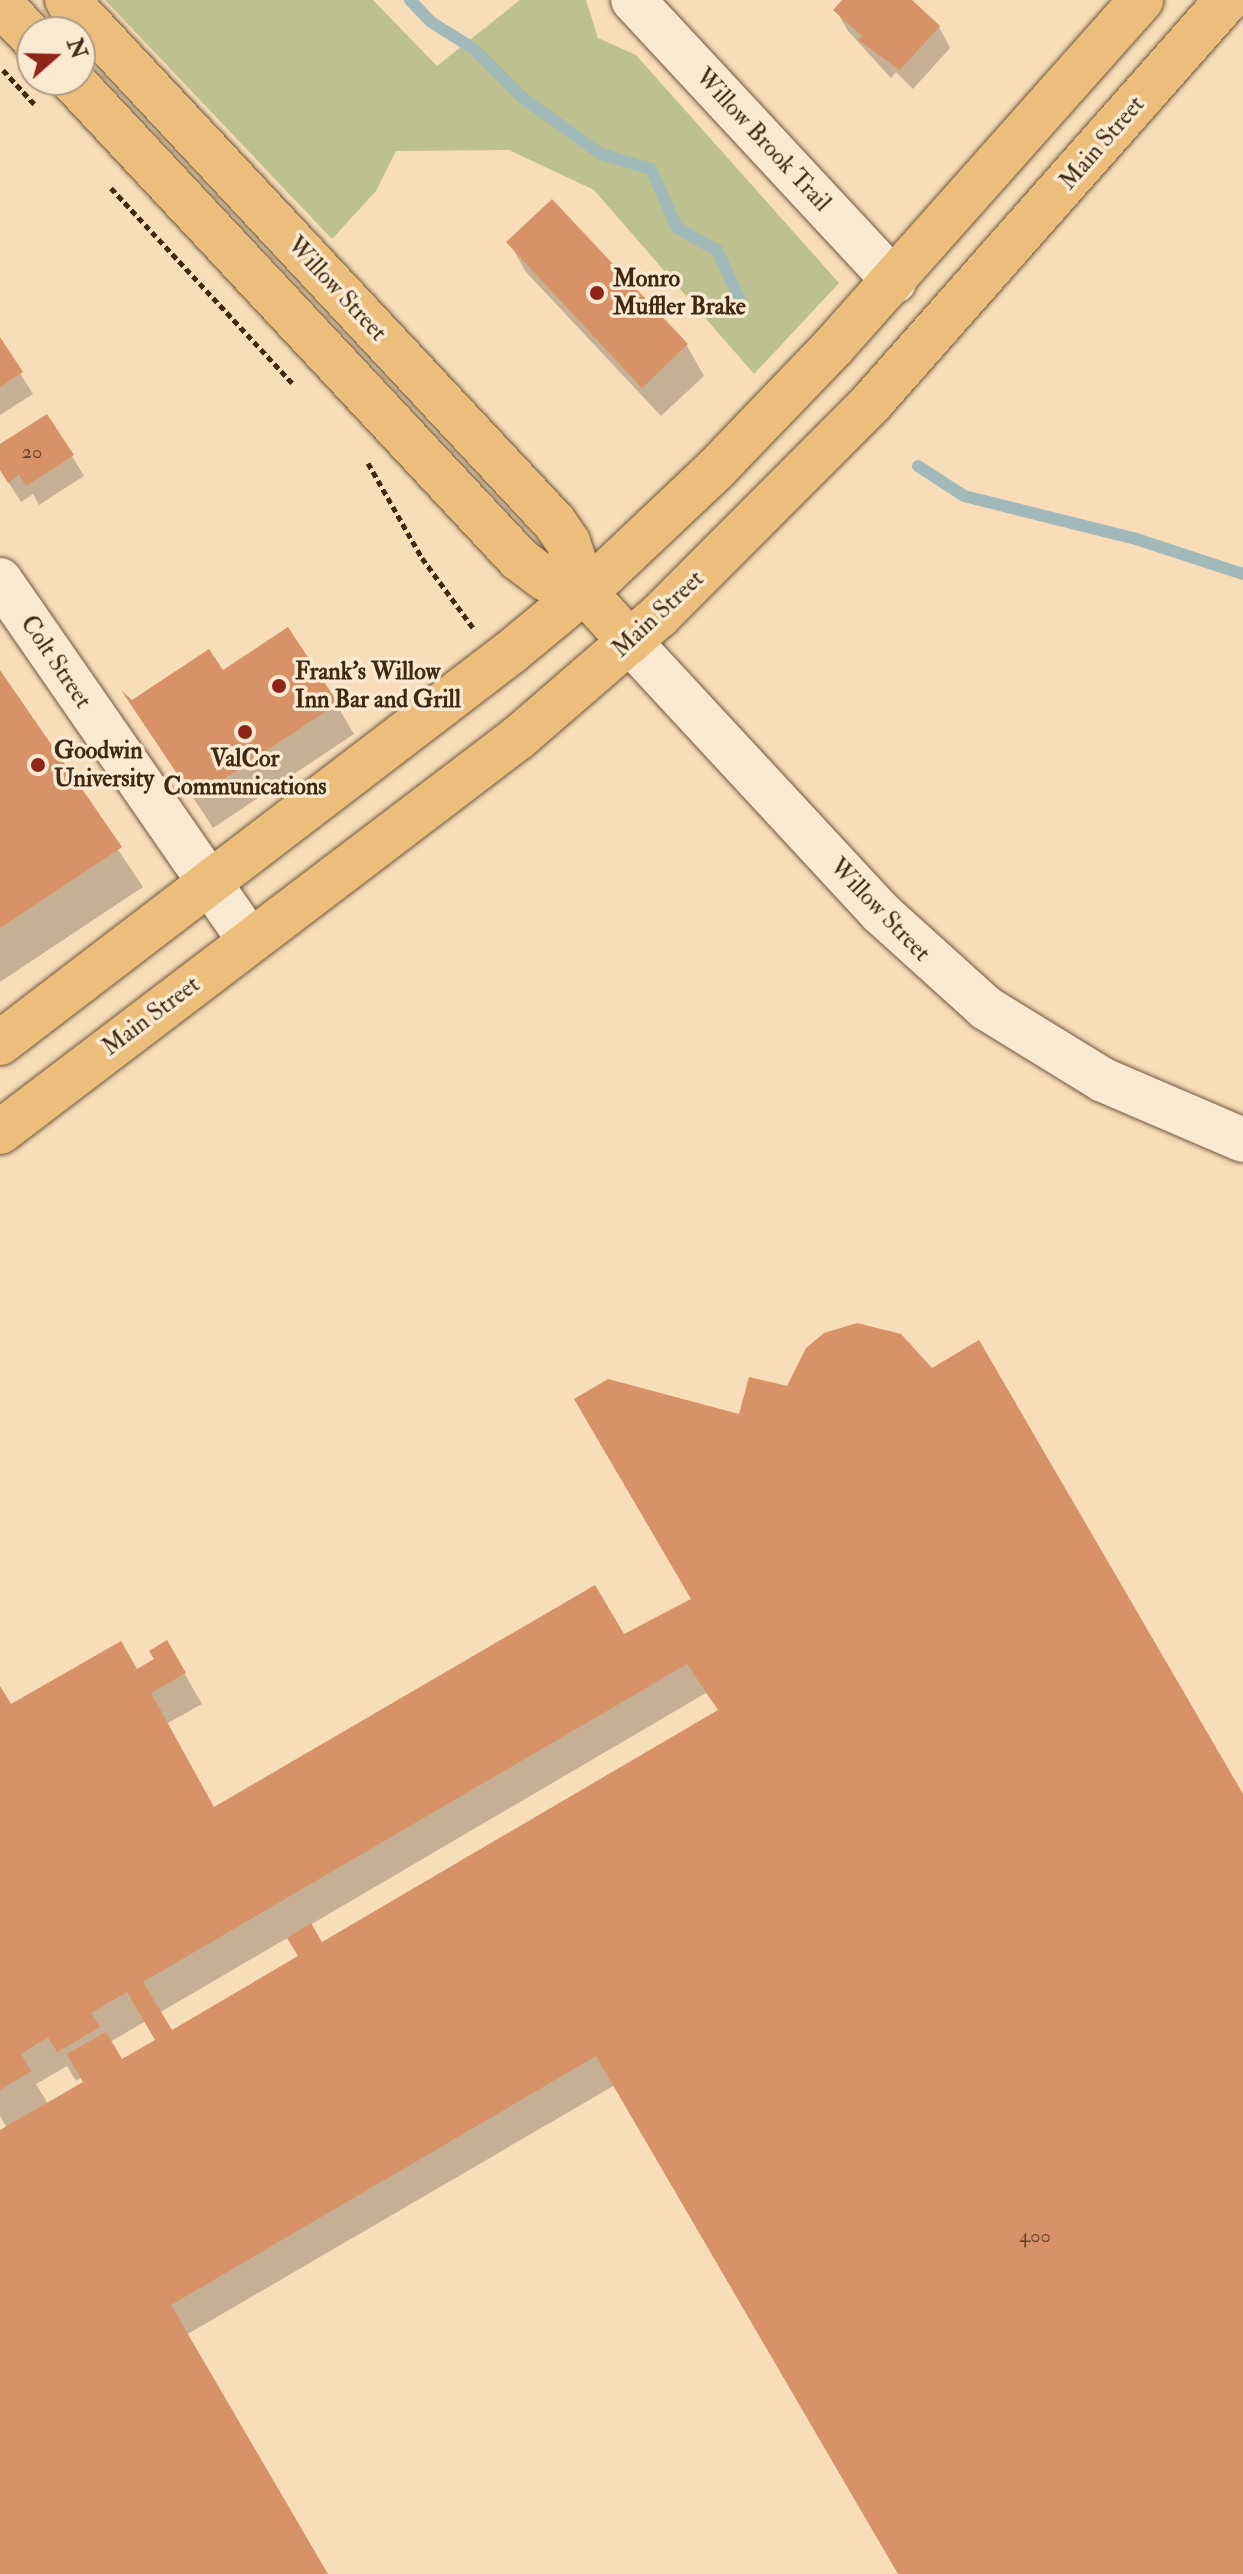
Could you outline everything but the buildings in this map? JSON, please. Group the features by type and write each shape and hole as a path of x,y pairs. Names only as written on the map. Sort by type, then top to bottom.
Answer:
{"main road":[{"name":"Willow Street","path":"67,0 555,523 568,542 585,592 630,642"},
{"path":"0,1043 585,592 716,469 894,281 1141,0"},
{"name":"Main Street","path":"0,1132 518,738 630,642 862,413 1227,0"},
{"path":"0,3 16,20"},
{"name":"Willow Street","path":"87,96 519,559 546,579 585,592"}],"street":[{"name":"Willow Brook Trail","path":"633,0 894,281"},
{"name":"Colt Street","path":"0,580 250,941"},
{"name":"Willow Street","path":"630,642 881,913 986,1008 1103,1080 1243,1140"}],"path":[{"path":"0,66 41,111"},
{"path":"102,179 303,394"},
{"path":"357,452 388,495 422,558 476,631"}],"green space":[{"path":"105,0 373,0 437,66 520,0 586,0 598,38 636,55 839,283 754,374 594,190 509,150 396,151 376,191 332,239"}],"waterway":[{"path":"410,0 431,22 474,49 523,98 601,154 651,169 677,228 717,250 743,307"},
{"path":"918,466 964,496 1133,538 1243,574"}],"place":[{"name":"Monro Muffler Brake","path":"597,293"},
{"name":"Frank's Willow Inn Bar and Grill","path":"279,686"},
{"name":"ValCor Communications","path":"245,732"},
{"name":"Goodwin University","path":"38,765"}]}
